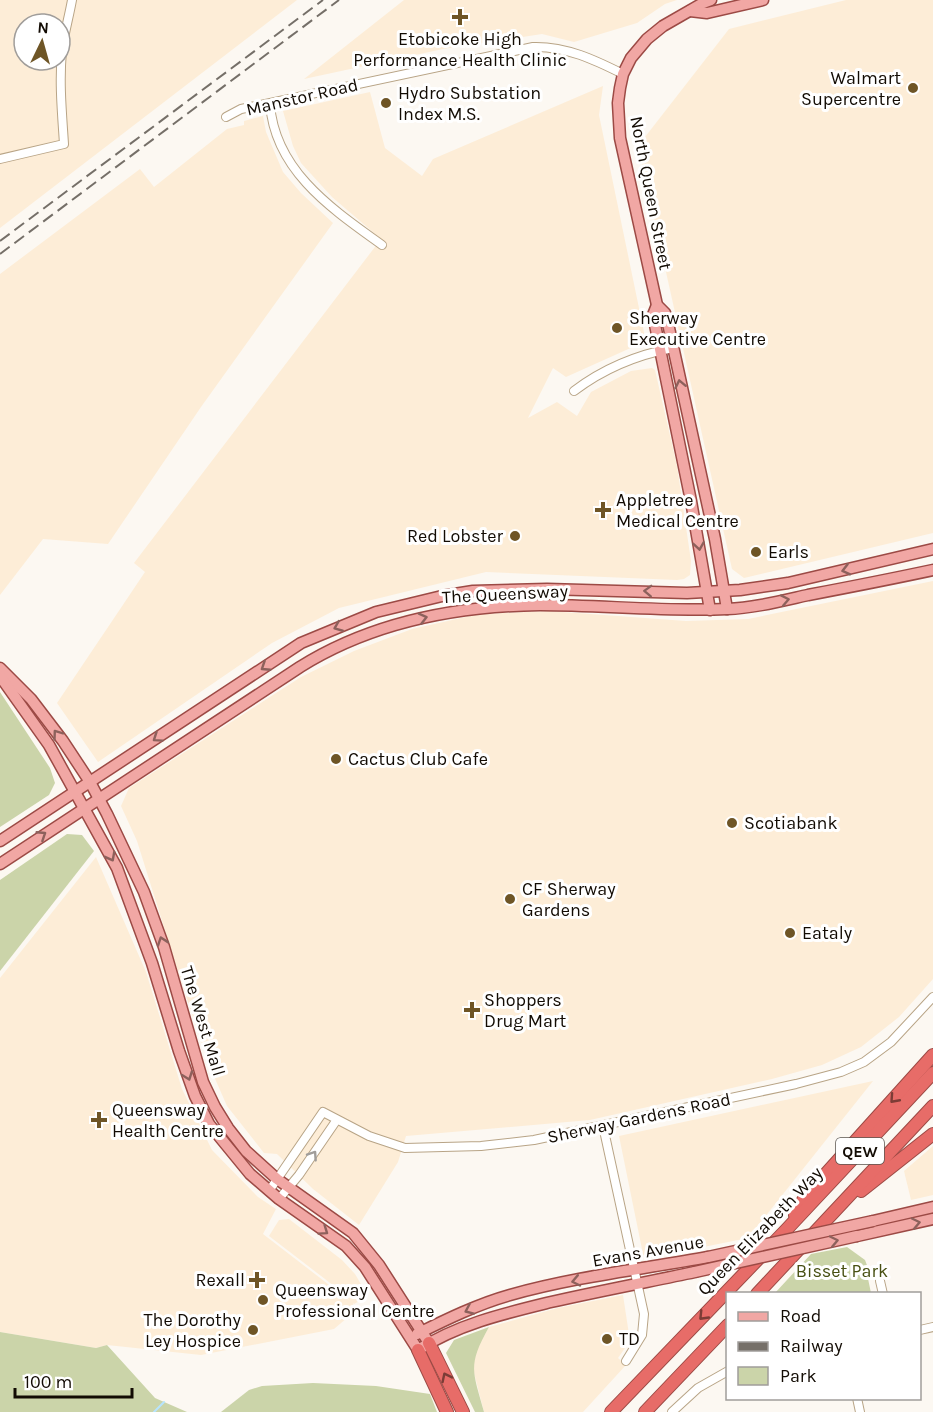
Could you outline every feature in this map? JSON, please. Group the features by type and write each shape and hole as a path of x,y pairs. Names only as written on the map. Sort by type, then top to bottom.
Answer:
{"highway":[{"path":"787,1229 804,1197 933,1055"},
{"name":"Queen Elizabeth Way","path":"726,1292 933,1073"},
{"path":"758,1292 933,1106"},
{"path":"830,1216 933,1134"},
{"name":"Queen Elizabeth Way","path":"611,1412 726,1292"},
{"path":"645,1412 726,1326"},
{"path":"429,1343 463,1412"},
{"path":"418,1350 447,1412"}],"main road":[{"name":"North Queen Street","path":"711,0 663,26 647,39 631,58 623,74 618,103 620,138 657,305 665,313 673,348 714,533 727,609"},
{"name":"North Queen Street","path":"690,11 707,13 763,0"},
{"name":"North Queen Street","path":"657,305 653,315 692,501 710,610"},
{"name":"The Queensway","path":"0,841 301,643 376,612 473,591 565,589 740,591 788,583 933,549"},
{"name":"The Queensway","path":"0,864 266,688 313,659 371,632 435,615 476,609 542,605 727,609 777,602 933,570"},
{"path":"542,605 553,602 565,589"},
{"name":"The West Mall","path":"0,668 31,699 90,782 98,798 144,892 203,1082 228,1128 246,1151 288,1189 353,1233 379,1265 429,1343"},
{"name":"The West Mall","path":"0,676 49,745 117,868 195,1096 209,1124 226,1147 268,1191 346,1246 365,1267 418,1350"},
{"name":"Evans Avenue","path":"410,1337 479,1306 508,1296 708,1257 933,1208"},
{"name":"Evans Avenue","path":"418,1350 429,1343 500,1315 933,1219"}],"street":[{"path":"0,159 64,144 61,75 72,0"},
{"name":"Manstor Road","path":"226,117 241,109 533,47 549,46 570,51 623,74"},
{"path":"270,104 278,141 300,177 334,211 382,245"},
{"path":"574,392 586,382 620,364 660,350 673,348"},
{"name":"Sherway Gardens Road","path":"278,1179 322,1112 395,1146 415,1148 505,1144 534,1140 796,1084 841,1072 864,1062 891,1042 933,997"},
{"path":"279,1199 336,1120"},
{"path":"603,1126 644,1314 644,1326 639,1343 626,1361"},
{"path":"268,1191 278,1179"},
{"path":"880,1281 883,1292"},
{"path":"672,1412 698,1388 726,1372"}],"shaded area":[{"path":"0,0 297,0 0,228"},
{"path":"404,0 677,0 665,4 637,23 574,42 542,34 443,49 304,79"},
{"path":"846,0 933,0 933,533 744,578 732,569 638,146 729,29"},
{"path":"603,86 599,115 645,337 644,342 566,377 553,368 528,418 557,402 577,416 591,392 631,371 652,368 655,370 677,466 691,561 690,575 677,580 486,572 339,608 272,643 98,762 57,703 145,572 134,563 381,239 332,197 301,163 293,146 283,111 370,92 385,148 422,176 433,159"},
{"path":"263,116 266,132 283,172 301,193 333,223 201,407 108,544 43,539 0,595 0,274 140,169 154,187 227,129 244,125 244,121"},
{"name":"CF Sherway Gardens","path":"933,581 933,979 899,1017 861,1047 822,1065 772,1079 590,1120 406,1136 398,1162 359,1225 313,1189 277,1154 264,1153 227,1106 209,1065 137,841 121,806 129,788 301,677 354,651 412,629 479,614 549,611 686,621 748,619"},
{"name":"Queensway Health Centre","path":"96,857 146,972 182,1089 212,1150 258,1197 276,1209 263,1234 350,1301 338,1289 269,1236 279,1220 289,1219 342,1260 355,1274 368,1296 353,1303 354,1312 334,1329 201,1355 107,1345 96,1348 0,1332 0,978"},
{"path":"873,1081 748,1238 644,1259 619,1136"},
{"path":"933,1146 933,1195 911,1200 904,1171"},
{"path":"623,1295 630,1341 618,1358 626,1365 583,1412 484,1412 473,1369 475,1351 489,1327 558,1308"}],"green space":[{"path":"0,692 50,768 55,783 49,795 0,827"},
{"path":"67,834 82,835 94,851 0,971 0,880"},
{"name":"Bisset Park","path":"847,1247 865,1260 871,1292 776,1292 811,1254"},
{"path":"489,1327 477,1351 474,1369 484,1412 475,1412 446,1353 454,1340"},
{"path":"0,1332 96,1348 107,1345 155,1398 187,1412 0,1412"},
{"path":"313,1383 376,1386 430,1394 437,1412 221,1412 249,1390 262,1386"}],"waterway":[{"path":"154,1412 164,1402"}],"railway":[{"path":"0,241 323,0"},
{"path":"0,254 339,0"}],"place":[{"name":"Etobicoke High Performance Health Clinic","path":"460,17"},
{"name":"Walmart Supercentre","path":"913,88"},
{"name":"Hydro Substation Index M.S.","path":"386,103"},
{"name":"Sherway Executive Centre","path":"617,328"},
{"name":"Appletree Medical Centre","path":"603,510"},
{"name":"Red Lobster","path":"515,536"},
{"name":"Earls","path":"756,552"},
{"name":"Cactus Club Cafe","path":"336,759"},
{"name":"Scotiabank","path":"732,823"},
{"name":"CF Sherway Gardens","path":"510,899"},
{"name":"Eataly","path":"790,933"},
{"name":"Shoppers Drug Mart","path":"472,1010"},
{"name":"Queensway Health Centre","path":"99,1120"},
{"name":"Rexall","path":"257,1280"},
{"name":"Queensway Professional Centre","path":"263,1300"},
{"name":"The Dorothy Ley Hospice","path":"253,1330"},
{"name":"TD","path":"607,1339"}]}
